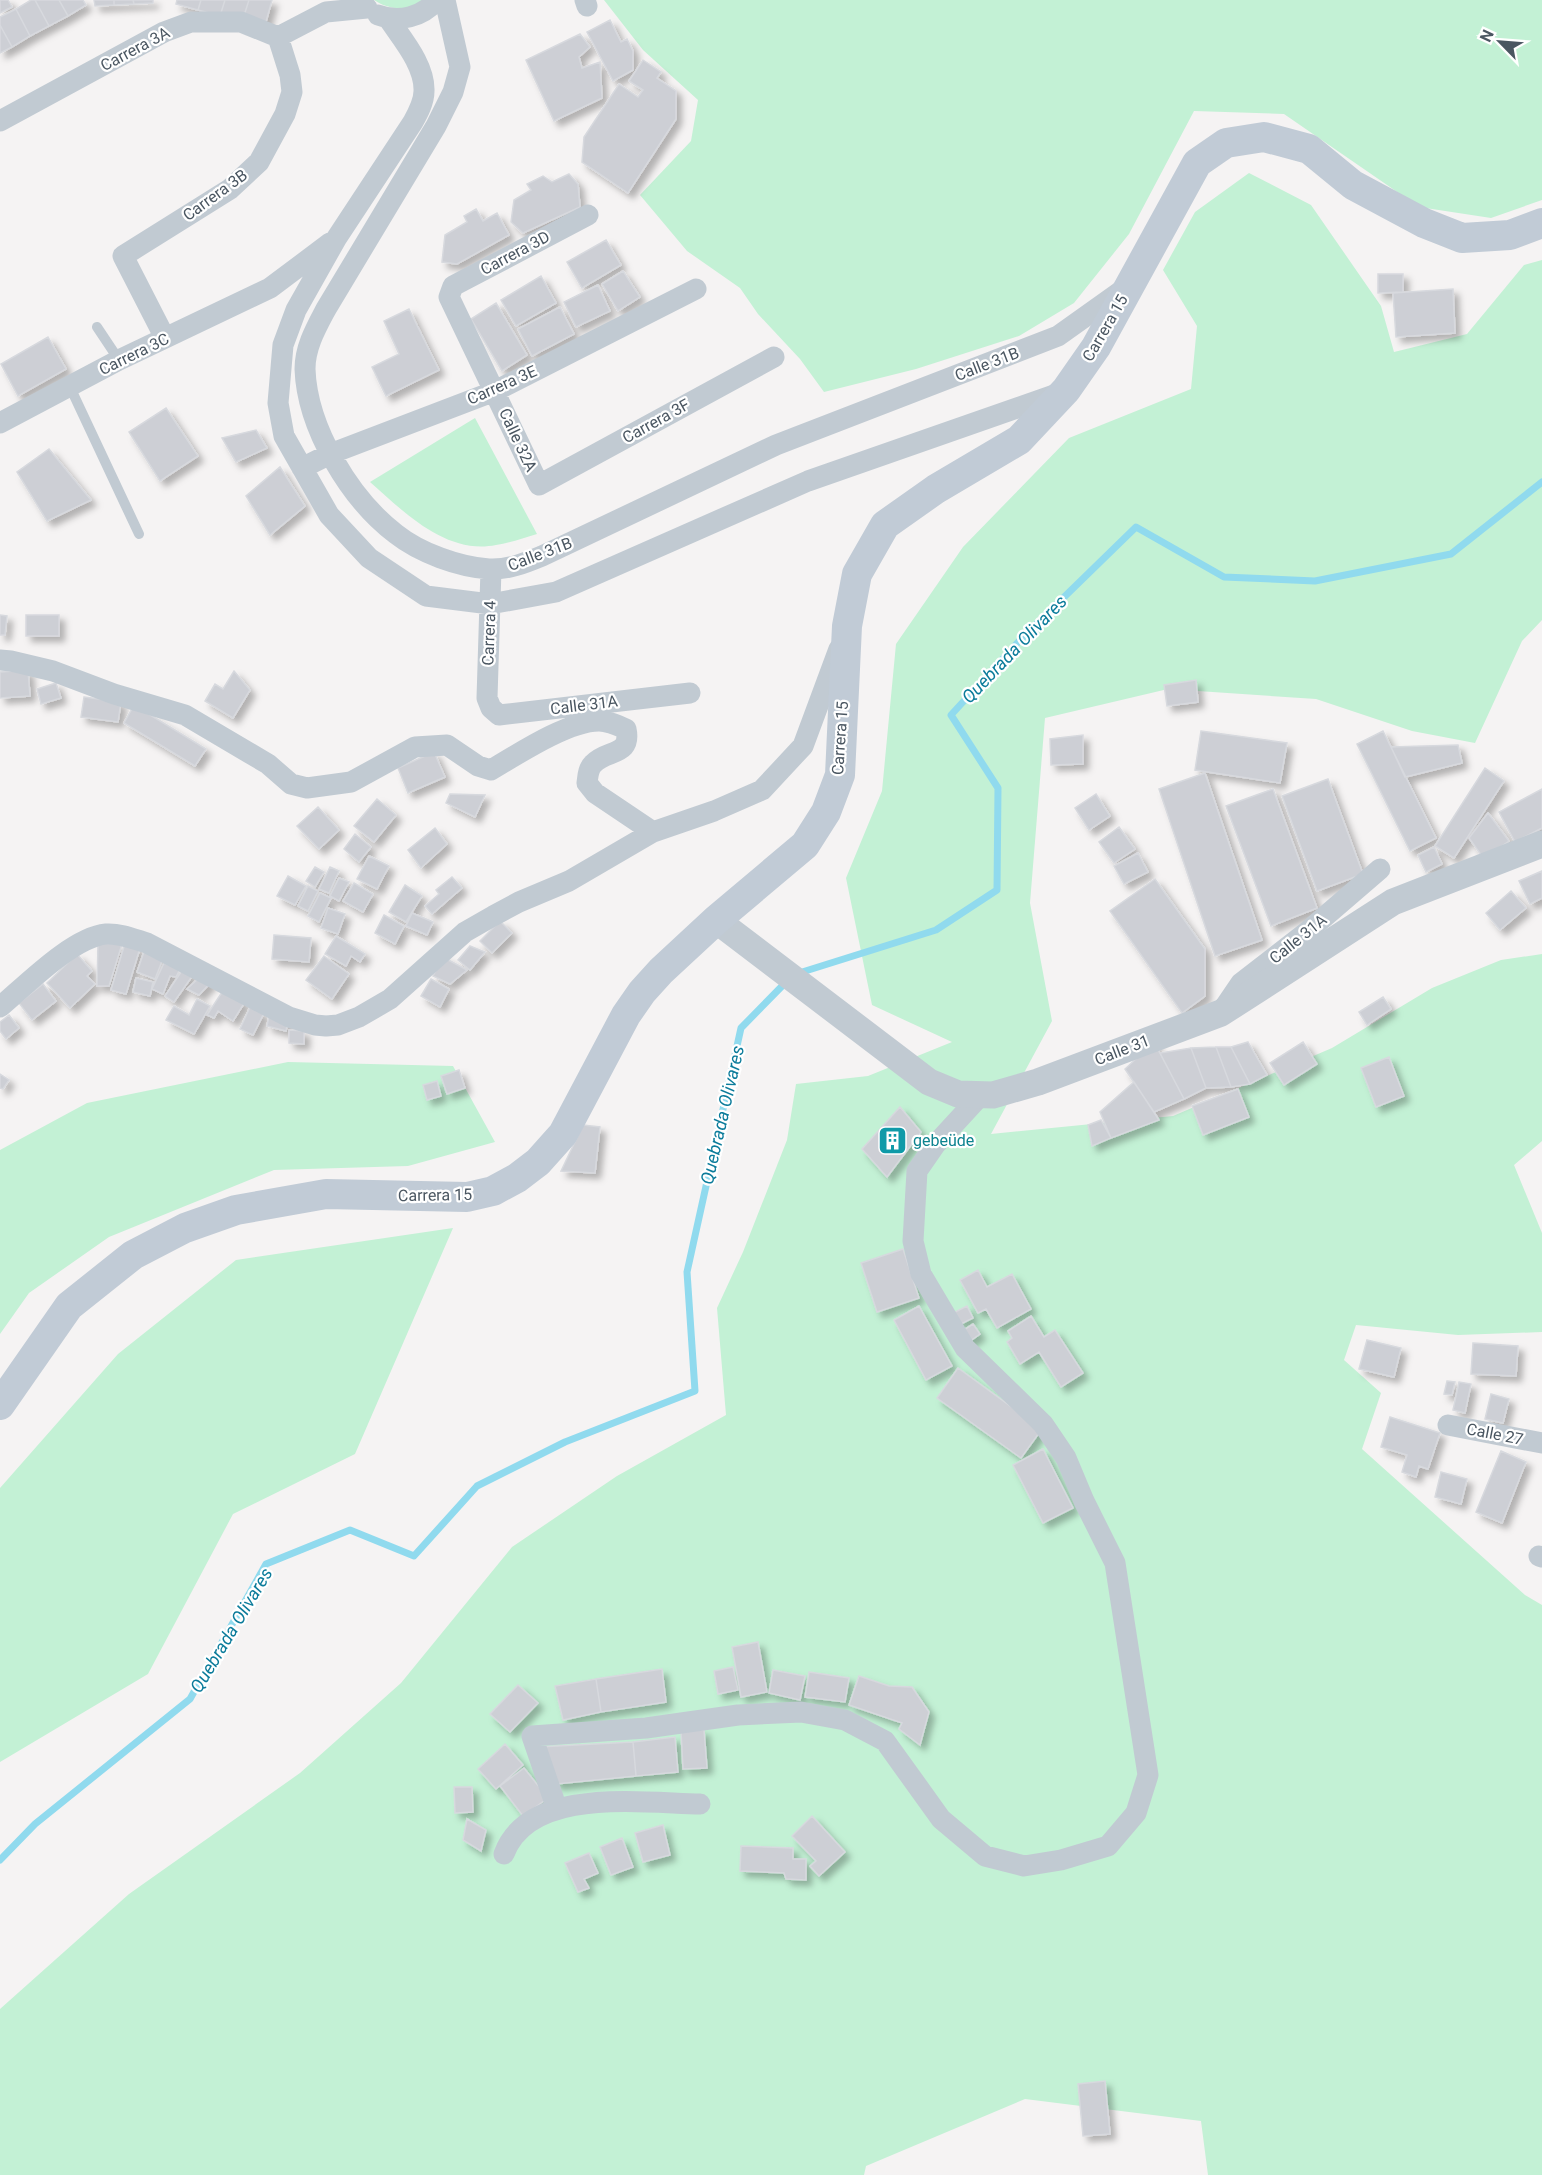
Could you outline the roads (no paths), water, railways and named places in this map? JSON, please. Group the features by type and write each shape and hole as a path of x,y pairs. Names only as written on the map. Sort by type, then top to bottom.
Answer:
{"main road":[{"name":"Carrera 15","path":"0,1405 69,1306 133,1255 185,1228 236,1210 326,1194 466,1197 493,1191 518,1178 538,1162 563,1134 626,1015 642,992 660,971 725,927 805,845 826,812 840,775 847,626 857,574 885,525 936,489 1019,440 1066,390 1096,347 1197,163 1226,142 1264,137 1309,149 1353,185 1424,223 1462,238 1510,235 1542,223"}],"street":[{"path":"278,37 329,6 363,4 388,18 401,19 425,11 437,0"},
{"name":"Calle 31B","path":"445,0 460,67 453,92 436,126 326,309 311,337 305,367 309,396 330,454 363,503 397,535 443,560 490,569 513,567 543,556 776,445 1058,336 1130,285"},
{"name":"Calle 31B","path":"388,18 419,67 424,91 422,105 336,239 296,310 283,345 278,403 284,436 329,515 369,558 426,596 489,604 556,592 808,481 1066,390"},
{"name":"Carrera 3A","path":"0,121 164,32 191,22 241,22 278,37"},
{"name":"Carrera 3B","path":"165,338 123,256 230,189 259,162 285,114 292,92 290,75 278,37"},
{"name":"Carrera 3D","path":"449,297 453,286 588,215"},
{"name":"Carrera 3C","path":"0,423 119,360 270,288 336,239"},
{"path":"270,288 289,298 296,310"},
{"name":"Carrera 3E","path":"302,468 330,454 495,391 696,289"},
{"name":"Calle 32A","path":"449,297 538,485"},
{"name":"Carrera 3F","path":"538,485 774,357"},
{"name":"Carrera 4","path":"487,698 490,569"},
{"path":"0,1007 81,942 108,934 147,943 289,1017 315,1025 338,1025 359,1017 390,999 465,932 519,902 569,882 653,832 714,811 762,790 803,746 847,626"},
{"path":"0,660 53,671 123,697 184,715 268,764 291,783 307,788 351,782 415,747 447,745 478,766 491,770 577,724 599,721 614,724 626,729 628,738 623,748 593,763 588,772 587,783 595,794 653,832"},
{"name":"Calle 31A","path":"487,698 491,708 499,715 690,693"},
{"name":"Calle 31","path":"725,927 929,1082 958,1094 993,1095 1038,1082 1221,1013 1393,902 1542,844"},
{"name":"Calle 31A","path":"1221,1013 1241,983 1308,931 1380,869"},
{"path":"557,1809 532,1736 646,1728 738,1715 801,1712 845,1720 885,1741 941,1819 985,1856 1024,1866 1061,1860 1108,1846 1136,1814 1148,1775 1115,1563 1066,1458 1043,1424 965,1348 921,1275 913,1241 917,1172 935,1145 981,1095"},
{"name":"Calle 27","path":"1448,1425 1542,1443"},
{"path":"504,1854 513,1835 531,1822 557,1809 591,1803 700,1804"}],"lane":[{"path":"97,327 119,360"},
{"path":"70,387 139,534"}],"waterway":[{"name":"Quebrada Olivares","path":"799,973 936,930 997,890 998,788 951,715 1020,640 1136,527 1224,577 1315,581 1451,554 1542,482"},
{"name":"Quebrada Olivares","path":"0,1860 35,1824 190,1699 266,1564 350,1530 414,1556 477,1486 565,1442 695,1391 687,1272 741,1028 788,980"}],"place":[{"name":"gebeüde","path":"892,1140"}]}
